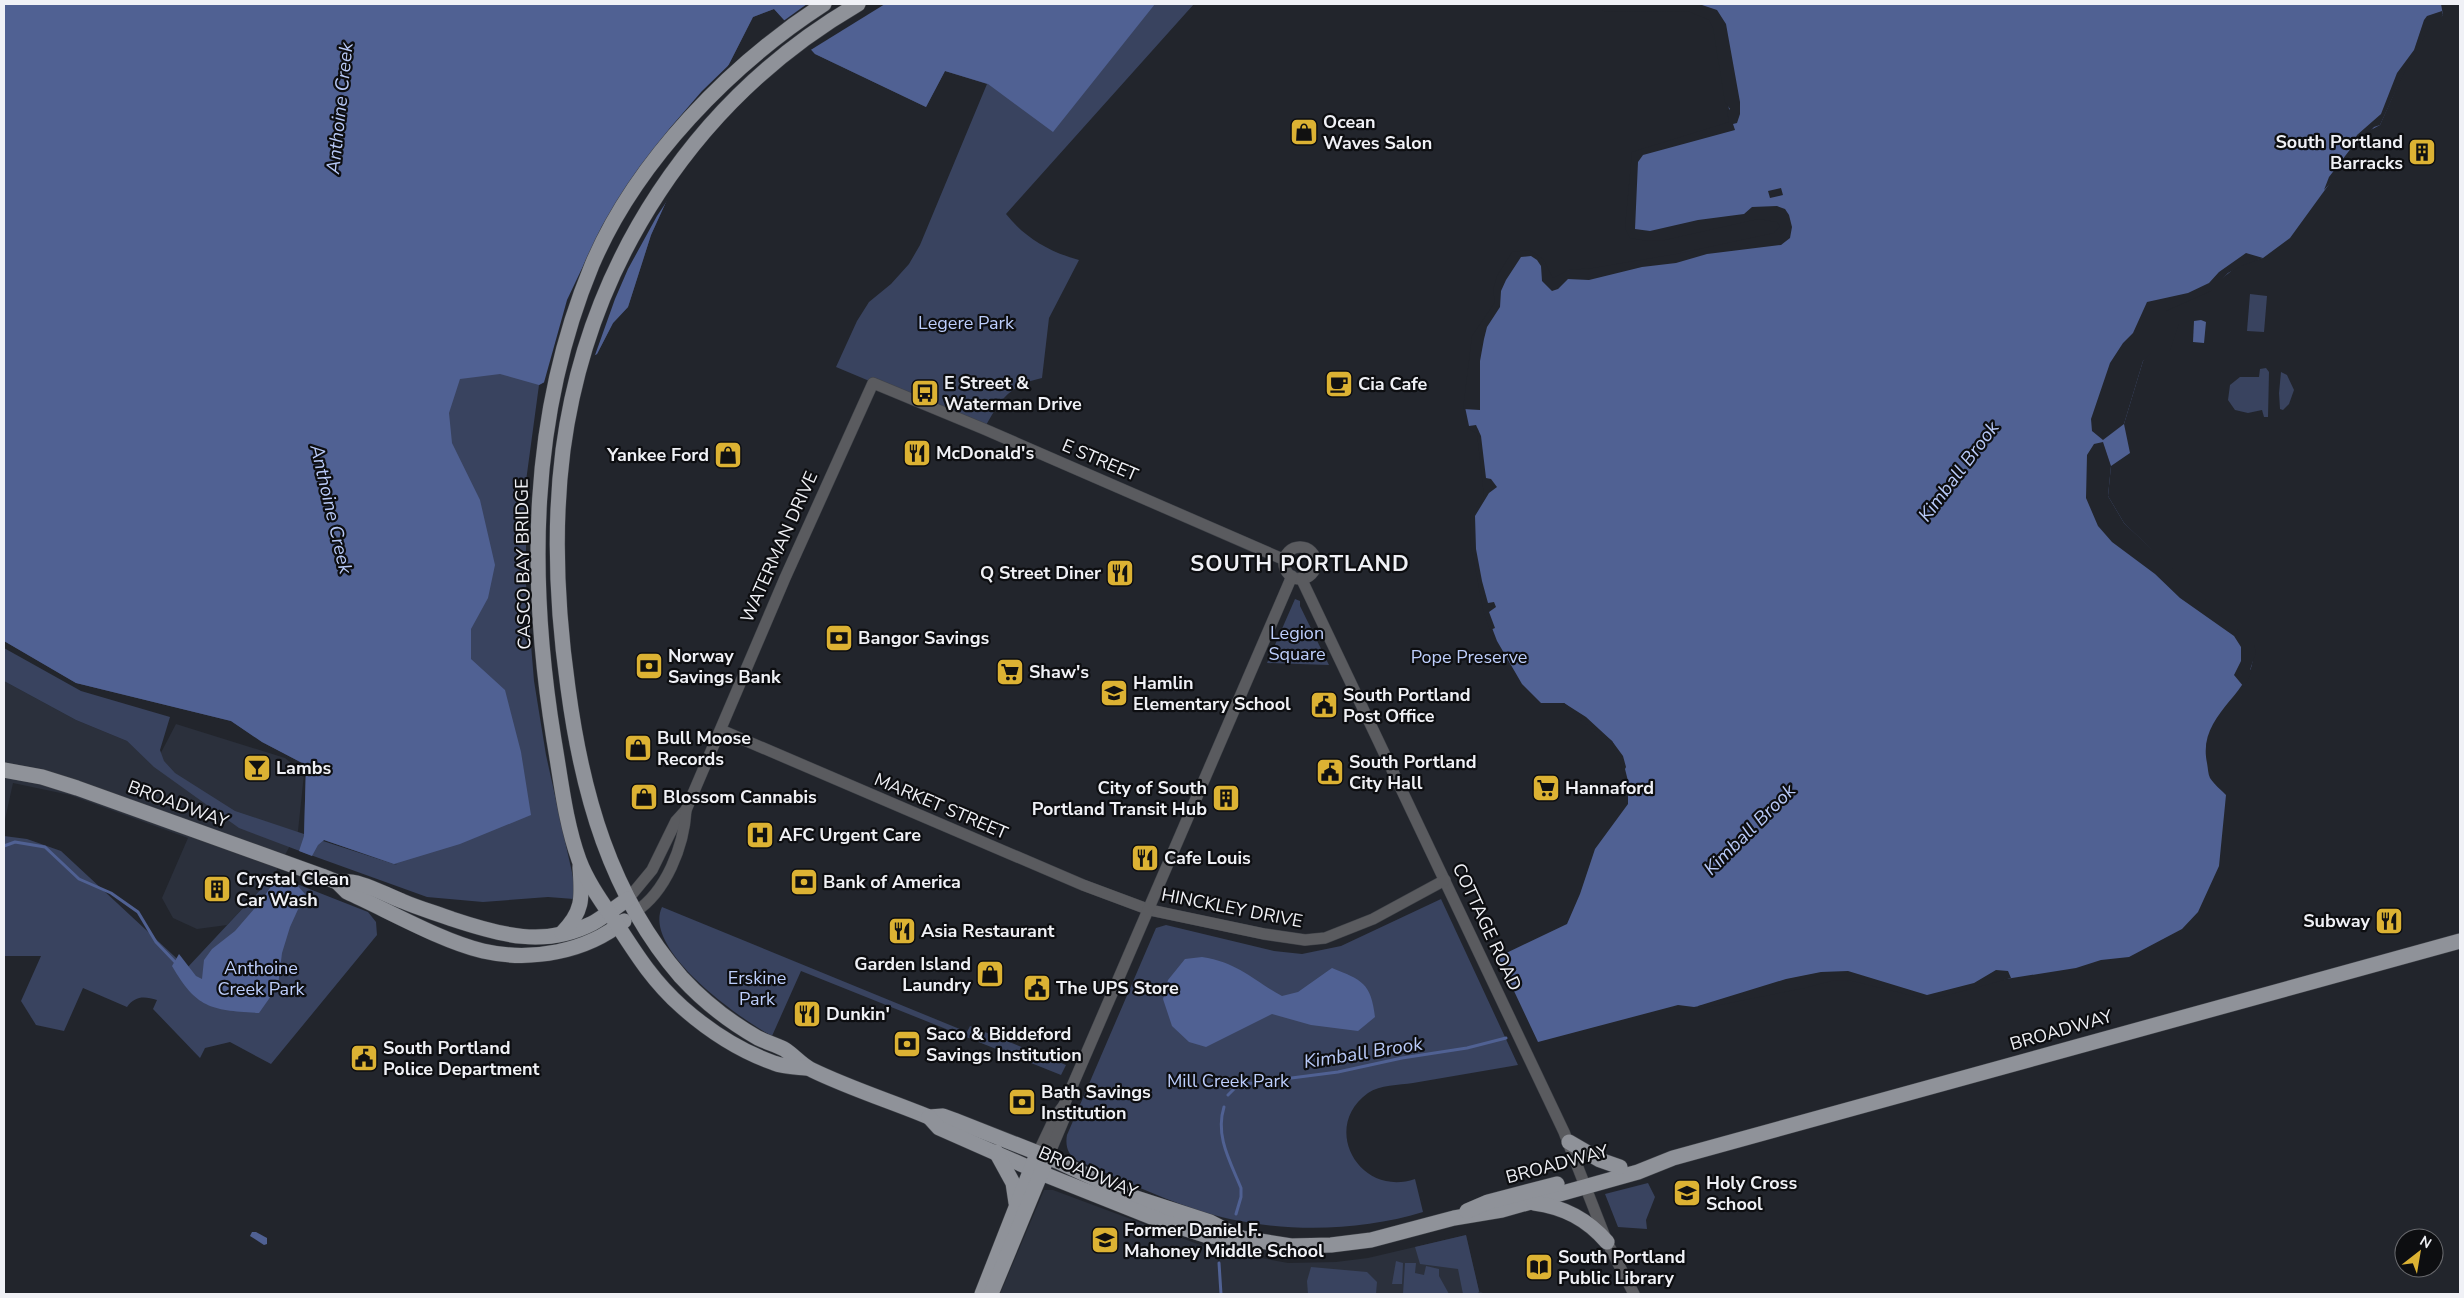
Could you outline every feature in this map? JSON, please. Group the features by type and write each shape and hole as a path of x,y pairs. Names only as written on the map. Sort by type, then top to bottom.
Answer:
{"main road":[{"name":"CASCO BAY BRIDGE","path":"608,912 580,861 563,798 542,653 537,554 538,509 544,440 557,371 576,305 594,261 630,197 673,138 720,87 757,51 824,4"},
{"name":"CASCO BAY BRIDGE","path":"628,899 598,831 578,751 569,693 559,580 560,490 564,444 574,391 591,328 609,282 630,237 656,195 708,126 760,74 806,37 858,4"},
{"name":"BROADWAY","path":"4,770 77,788 337,882 347,892 442,936 493,953 555,952 595,940 618,926"},
{"path":"562,933 573,922 581,905 580,861"},
{"name":"BROADWAY","path":"337,882 351,880 410,905 501,935 541,937 562,933 591,924 608,912 646,971 696,1020 751,1053 777,1064 808,1068 929,1117 939,1128 1036,1171 1164,1222 1208,1236 1241,1238 1291,1246 1331,1245 1371,1240 1454,1218 1479,1215 1530,1203 1620,1167 1673,1158 2460,941"},
{"name":"BROADWAY","path":"628,899 662,953 702,998 737,1026 784,1050 808,1068"},
{"name":"WATERMAN DRIVE","path":"608,912 628,899"},
{"name":"WATERMAN DRIVE","path":"618,926 635,912"},
{"name":"BROADWAY","path":"929,1117 943,1116 954,1120 1043,1155 1136,1198 1210,1222 1241,1238"},
{"path":"1568,1142 1600,1160 1620,1167"},
{"path":"996,1152 1013,1183 1016,1204"},
{"path":"991,1294 1043,1155"},
{"name":"BROADWAY","path":"1454,1218 1488,1202 1638,1172 1673,1158"},
{"path":"982,1294 1016,1204 1036,1171"},
{"path":"1530,1203 1557,1208 1578,1216 1607,1242"}],"street":[{"name":"E STREET","path":"873,383 984,429 1285,560"},
{"name":"WATERMAN DRIVE","path":"628,899 652,870 676,821 686,810 873,383"},
{"path":"1304,547 1312,553 1316,567 1310,575 1297,577 1286,569 1285,560 1294,548 1304,547"},
{"path":"1043,1155 1064,1119 1064,1105 1297,577"},
{"name":"COTTAGE ROAD","path":"1297,577 1445,880 1568,1142 1607,1242 1634,1294"},
{"name":"MARKET STREET","path":"721,730 1083,885 1150,910"},
{"name":"WATERMAN DRIVE","path":"635,912 652,900 670,868 685,827 686,810"},
{"name":"HINCKLEY DRIVE","path":"1150,910 1264,934 1305,940 1325,938 1373,919 1445,880"}],"shaded area":[{"path":"4,681 76,720 127,741 154,766 176,724 285,758 304,774 298,831 274,875 227,925 197,929 173,918 162,898 188,838 70,795 13,783 4,824"},
{"name":"Former Daniel F. Mahoney Middle School","path":"1044,1190 1053,1190 1211,1249 1219,1262 1223,1251 1288,1263 1336,1262 1368,1258 1466,1235 1479,1291 1485,1294 1000,1294"}],"green space":[{"name":"Legere Park","path":"4,4 1194,4 1006,214 1013,223 1039,243 1058,253 1079,260 1049,318 1042,378 1021,385 1006,396 1000,402 984,429 836,367 857,321 869,302 891,284 909,264 920,245 987,84 945,71 926,107 815,54 774,9 753,17 725,72 651,235 628,307 613,323 597,354 539,385 526,481 526,584 534,681 546,755 573,877 574,899 548,897 483,902 427,897 239,828 154,767 127,741 76,720 4,681 4,648 81,691 170,717 160,750 164,761 175,773 235,811 304,834 306,765 262,742 231,721 76,683 4,641","holes":["324,840 397,865 323,841"]},
{"path":"2250,294 2267,296 2264,332 2247,331"},
{"path":"2266,368 2269,372 2268,417 2264,417 2262,410 2248,413 2235,410 2228,400 2230,385 2240,377 2259,377 2260,369"},
{"path":"2281,372 2287,375 2294,390 2289,404 2283,410 2280,409 2279,393"},
{"name":"Legion Square","path":"1295,599 1300,601 1300,606 1329,665 1267,663"},
{"name":"Anthoine Creek Park","path":"4,836 27,839 61,851 187,968 274,875 368,912 376,922 377,935 271,1064 230,1042 205,1048 200,1058 153,1009 157,1000 148,998 137,999 127,1007 83,988 64,1031 36,1025 21,1001 41,956 4,956"},
{"name":"Mill Creek Park","path":"1441,899 1518,1065 1384,1087 1368,1093 1354,1107 1347,1123 1347,1140 1352,1156 1363,1169 1377,1178 1395,1182 1415,1179 1423,1212 1367,1224 1338,1227 1308,1228 1250,1223 1221,1217 1165,1198 1078,1161 1070,1153 1066,1143 1067,1135 1156,928 1166,925 1274,951 1302,954 1341,946"},
{"name":"Erskine Park","path":"662,907 967,1032 970,1026 1066,1065 1061,1075 801,971 772,1036 738,1015 718,999 680,962 666,943 660,924"},
{"path":"1648,1183 1655,1197 1646,1220 1647,1229 1618,1227 1605,1194"},
{"path":"1466,1235 1479,1291 1478,1294 1463,1294 1458,1269 1420,1264 1415,1247"},
{"path":"1396,1261 1403,1263 1402,1284 1392,1284"},
{"path":"1405,1263 1416,1263 1415,1273 1424,1275 1426,1266 1439,1269 1439,1276 1449,1294 1403,1294"},
{"path":"1311,1267 1367,1272 1377,1282 1376,1294 1308,1294 1307,1281"}],"water":[{"path":"4,4 1155,4 1053,132 988,84 945,71 926,107 815,54 774,9 753,17 725,72 651,235 628,307 613,323 597,354 539,385 500,374 460,379 449,413 452,443 480,500 495,565 488,598 471,629 471,659 505,690 521,752 531,815 460,844 394,864 324,840 318,845 312,856 299,851 304,836 306,765 262,742 231,721 76,683 4,641"},
{"path":"1605,4 2441,4 2443,15 2428,25 2405,69 2380,125 2367,132 2290,238 2263,258 2240,264 2210,288 2163,310 2150,350 2143,361 2124,424 2130,453 2111,466 2108,496 2124,523 2253,647 2252,663 2247,677 2210,729 2206,745 2209,776 2226,795 2219,866 2198,912 2182,929 2129,957 2101,960 2076,968 1987,982 1928,998 1848,977 1694,1007 1678,1005 1538,1042 1498,957 1567,924 1580,894 1595,849 1628,804 1628,781 1623,761 1612,741 1564,703 1541,703 1522,684 1497,641 1486,612 1473,541 1474,515 1486,497 1478,429 1469,426 1465,407 1474,337 1498,302 1495,291 1513,254 1531,252 1544,262 1552,281 1775,235 1783,226 1779,220 1758,216 1632,237 1634,154 1732,124 1718,54 1716,28 1711,18 1691,10"},
{"path":"2201,320 2206,322 2204,343 2193,342 2194,321"},
{"path":"274,882 297,885 305,894 290,927 282,953 278,986 259,1013 217,1008 198,999 189,991 172,966 179,954 196,976 202,979 204,960 212,949 235,931 261,901"},
{"path":"1202,957 1235,967 1282,996 1298,992 1332,968 1351,976 1363,984 1371,997 1375,1017 1358,1031 1311,1025 1272,1014 1206,1047 1189,1042 1172,1026 1163,999 1168,980 1185,959"},
{"path":"252,1232 267,1238 267,1244 264,1245 250,1236"}],"pier":[{"path":"807,4 885,4 809,51 782,22"},
{"path":"1605,4 1699,4 1717,10 1726,24 1740,102 1740,114 1737,123 1733,124 1735,130 1643,155 1638,162 1635,229 1650,231 1698,220 1744,214 1752,207 1777,206 1785,209 1789,215 1792,227 1790,238 1781,245 1707,254 1676,263 1642,267 1589,280 1568,279 1558,289 1552,291 1542,281 1541,266 1537,260 1531,256 1521,257 1506,280 1501,291 1500,307 1487,327 1480,361 1480,410 1463,409 1472,336 1495,302 1493,290 1497,276 1512,252 1529,250 1536,254 1543,259 1553,278 1569,270 1593,268 1676,254 1774,233 1780,226 1777,222 1758,219 1665,240 1648,241 1630,238 1625,228 1632,152 1729,122 1727,111 1730,109 1725,102 1713,28 1709,20 1690,12 1603,11 1602,8 1604,9"},
{"path":"2442,11 2443,15 2430,27 2404,73 2380,125 2374,127 2360,143 2336,177 2324,190 2329,177 2352,147 2357,135 2381,114 2397,73 2414,50 2424,20 2427,16"},
{"path":"733,61 675,189 657,216 628,269 594,358 543,386 567,300 602,226 637,171 670,128 702,91"},
{"path":"1781,188 1783,195 1770,198 1768,191"},
{"path":"2246,253 2263,258 2228,273 2211,291 2166,311 2179,324 2170,350 2167,353 2151,353 2143,361 2124,424 2103,440 2092,431 2091,419 2110,363 2123,343 2133,333 2147,302 2188,293 2209,283 2219,272"},
{"path":"1476,425 1481,436 1486,478 1491,479 1497,487 1489,493 1475,516 1476,549 1482,581 1488,603 1494,602 1496,607 1489,612 1495,628 1490,630 1483,609 1470,541 1471,514 1484,496 1477,433 1468,429 1469,426"},
{"path":"2103,442 2111,466 2108,496 2124,523 2254,645 2256,652 2250,670 2252,672 2244,687 2234,675 2241,661 2241,647 2234,636 2180,598 2155,574 2112,542 2098,526 2086,498 2087,455 2094,444"},
{"path":"1541,703 1564,703 1586,717 1612,741 1623,756 1626,767 1623,773 1625,781 1620,762 1610,743 1563,706 1545,706"},
{"path":"1996,970 2008,971 2011,978 1930,1000 1848,980 1831,981 1699,1009 1698,1006 1786,979 1821,972 1848,971 1927,995 1974,983"}],"waterway":[{"name":"Anthoine Creek","path":"4,846 15,842 45,847 79,879 111,893 138,912 156,942 177,964"},
{"name":"Kimball Brook","path":"1228,1095 1238,1085 1338,1072 1402,1058 1467,1048 1506,1038"},
{"name":"Kimball Brook","path":"1224,1107 1221,1128 1225,1148 1241,1188 1241,1197 1236,1214"},
{"name":"Kimball Brook","path":"1219,1263 1221,1294"}],"place":[{"name":"Ocean Waves Salon","path":"1304,132"},
{"name":"South Portland Barracks","path":"2422,152"},
{"name":"Cia Cafe","path":"1339,384"},
{"name":"E Street & Waterman Drive","path":"925,393"},
{"name":"McDonald's","path":"917,453"},
{"name":"Yankee Ford","path":"728,455"},
{"name":"Q Street Diner","path":"1120,573"},
{"name":"Bangor Savings","path":"839,638"},
{"name":"Norway Savings Bank","path":"649,666"},
{"name":"Shaw's","path":"1010,672"},
{"name":"Hamlin Elementary School","path":"1114,693"},
{"name":"South Portland Post Office","path":"1324,705"},
{"name":"Bull Moose Records","path":"638,748"},
{"name":"Lambs","path":"257,768"},
{"name":"South Portland City Hall","path":"1330,772"},
{"name":"Hannaford","path":"1546,788"},
{"name":"Blossom Cannabis","path":"644,797"},
{"name":"City of South Portland Transit Hub","path":"1226,798"},
{"name":"AFC Urgent Care","path":"760,835"},
{"name":"Cafe Louis","path":"1145,858"},
{"name":"Bank of America","path":"804,882"},
{"name":"Crystal Clean Car Wash","path":"217,889"},
{"name":"Subway","path":"2389,921"},
{"name":"Asia Restaurant","path":"902,931"},
{"name":"Garden Island Laundry","path":"990,974"},
{"name":"The UPS Store","path":"1037,988"},
{"name":"Dunkin'","path":"807,1014"},
{"name":"Saco & Biddeford Savings Institution","path":"907,1044"},
{"name":"South Portland Police Department","path":"364,1058"},
{"name":"Bath Savings Institution","path":"1022,1102"},
{"name":"Holy Cross School","path":"1687,1193"},
{"name":"Former Daniel F. Mahoney Middle School","path":"1105,1240"},
{"name":"South Portland Public Library","path":"1539,1267"}],"district":[{"name":"SOUTH PORTLAND","path":"1300,563"}],"park label":[{"name":"Pope Preserve","path":"1469,657"}]}
